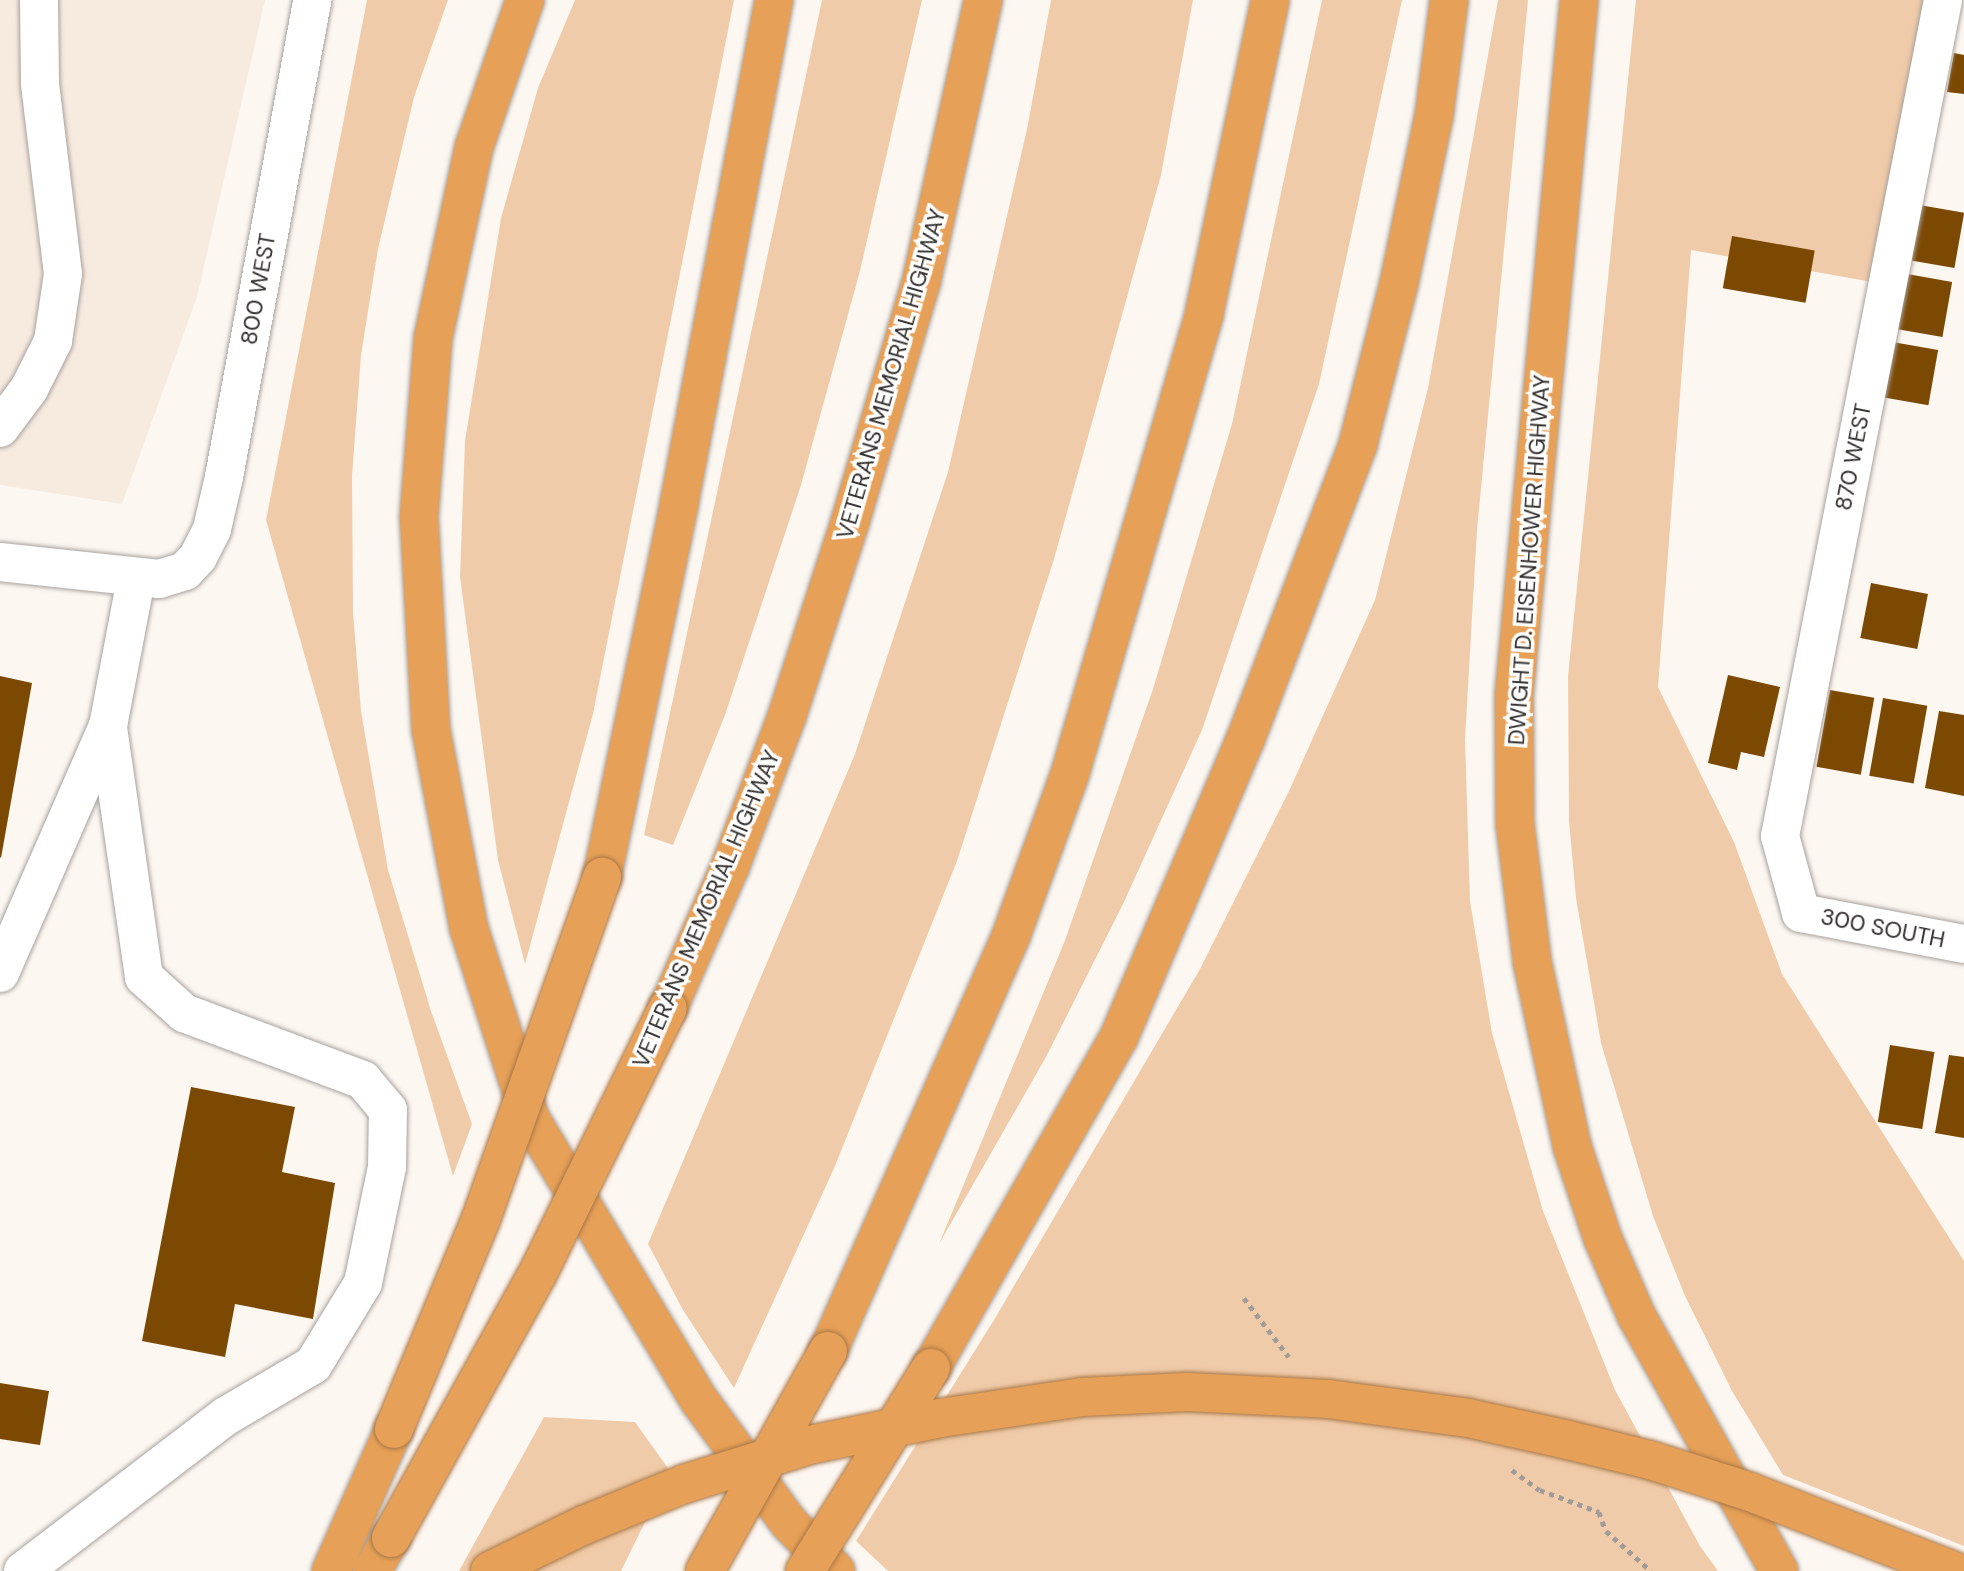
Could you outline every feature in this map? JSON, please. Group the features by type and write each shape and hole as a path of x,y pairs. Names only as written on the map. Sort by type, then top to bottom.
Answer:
{"highway":[{"path":"525,0 474,147 433,338 419,517 431,730 469,929 530,1118 699,1400 789,1523 836,1571"},
{"path":"331,1571 394,1429 481,1219 603,877 680,504 774,0"},
{"name":"VETERANS MEMORIAL HIGHWAY","path":"372,1571 537,1275 668,1008 730,867 787,716 850,523 921,283 983,0"},
{"path":"705,1571 828,1351 1011,936 1069,777 1204,313 1270,0"},
{"name":"DWIGHT D. EISENHOWER HIGHWAY","path":"1579,0 1551,264 1514,696 1515,824 1532,961 1572,1146 1603,1239 1636,1315 1779,1571"},
{"path":"804,1571 931,1368 1119,1037 1253,719 1358,444 1399,283 1434,116 1451,5"},
{"path":"490,1571 584,1525 684,1484 808,1444 940,1418 1082,1397 1187,1392 1328,1399 1468,1418 1568,1440 1650,1460 1750,1493 1954,1571"}],"street":[{"path":"0,428 29,389 53,341 63,274 40,83 38,0"},
{"name":"800 WEST","path":"136,579 159,579 185,571 212,529 224,477 312,0"},
{"name":"870 WEST","path":"1801,913 1780,836 1943,0"},
{"path":"0,562 136,579 108,726 0,973"},
{"path":"23,1571 226,1416 313,1364 363,1283 387,1167 388,1110 363,1080 184,1013 144,977 108,726"},
{"name":"300 SOUTH","path":"1801,913 1964,944"}],"shaded area":[{"path":"0,0 265,0 197,297 122,504 0,485"},
{"path":"367,0 448,0 414,97 378,249 361,355 352,476 353,613 361,711 388,870 431,1011 472,1124 453,1176 266,520"},
{"path":"575,0 734,0 593,714 525,964 498,860 460,577 465,441 501,218 538,88"},
{"path":"822,0 922,0 860,271 801,485 725,715 673,845 644,835"},
{"path":"1051,0 1193,0 1161,175 1054,559 957,861 835,1166 734,1388 683,1310 648,1244 855,754 948,472 1027,129"},
{"path":"1322,0 1402,0 1319,384 1202,730 1124,902 1046,1057 939,1244 1064,943 1153,689 1232,424"},
{"path":"1498,0 1528,0 1477,530 1465,739 1470,901 1492,1033 1543,1211 1615,1390 1700,1546 1718,1571 888,1571 856,1541 994,1320 1200,969 1289,791 1375,600 1428,388"},
{"path":"1636,0 1930,0 1878,283 1691,250 1658,687 1734,842 1782,974 1964,1261 1964,1546 1783,1475 1732,1391 1685,1296 1653,1216 1601,1043 1576,898 1569,821 1568,676"},
{"path":"544,1417 635,1422 670,1471 621,1571 459,1571"}],"building":[{"path":"1954,53 1964,55 1964,94 1947,92"},
{"path":"1908,203 1964,213 1954,268 1898,258"},
{"path":"1732,236 1815,251 1806,303 1723,288"},
{"path":"1896,272 1952,282 1942,337 1886,327"},
{"path":"1881,340 1938,350 1928,405 1871,395"},
{"path":"1871,583 1928,594 1917,649 1860,638"},
{"path":"1728,675 1780,687 1764,757 1741,752 1737,770 1708,763"},
{"path":"0,676 32,683 1,858 0,857"},
{"path":"1830,690 1874,698 1861,775 1816,767"},
{"path":"1883,698 1927,706 1914,784 1869,776"},
{"path":"1939,711 1964,715 1964,796 1925,788"},
{"path":"1890,1045 1934,1052 1922,1129 1878,1122"},
{"path":"1949,1055 1964,1057 1964,1138 1935,1133"},
{"path":"191,1087 295,1107 282,1172 335,1183 313,1319 235,1304 225,1357 142,1341"},
{"path":"0,1383 49,1391 40,1445 0,1439"}]}
